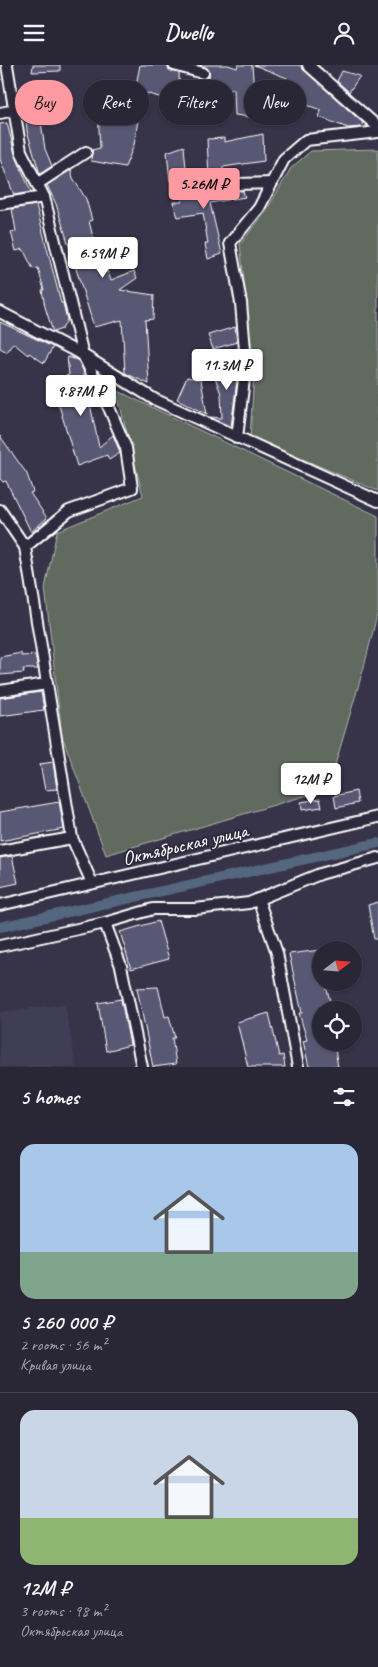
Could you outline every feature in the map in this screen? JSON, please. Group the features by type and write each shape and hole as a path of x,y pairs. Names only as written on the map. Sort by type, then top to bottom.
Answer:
{"street":[{"path":"0,113 15,110 7,65"},
{"path":"174,65 203,73"},
{"path":"308,65 378,127"},
{"path":"17,125 21,151 44,197 83,355 126,448 132,488 69,511 26,547"},
{"path":"237,438 246,362 241,303 230,243 259,208 284,159 306,141 378,132"},
{"path":"36,184 86,152"},
{"path":"207,185 272,183"},
{"path":"0,204 44,197"},
{"path":"0,312 83,355 154,399 378,501"},
{"path":"0,510 26,547 72,838 92,883"},
{"path":"0,691 47,683"},
{"name":"Октябрьская улица","path":"0,905 378,817"},
{"path":"0,851 72,838"},
{"path":"0,946 105,923 153,909 196,909 249,903 320,874 378,858"},
{"path":"258,899 277,953 298,1067"},
{"path":"105,923 120,967 142,1067"}],"shaded area":[{"path":"65,1004 76,1067 0,1067 0,1012"}],"green space":[{"path":"378,149 378,491 250,437 254,373 240,244 265,213 291,168 311,151"},
{"path":"116,390 378,516 378,611 364,667 328,789 106,855 62,736 45,588 57,531 143,496"}],"building":[{"path":"33,65 60,65 60,71 32,72"},
{"path":"140,65 167,65 169,70 179,73 179,80 159,80 159,97 149,94 149,80 137,80"},
{"path":"200,65 228,65 237,68 238,65 252,65 253,80 244,80 244,116 235,115 234,80 209,80 209,71"},
{"path":"254,65 299,65 363,123 361,127 348,128 319,117 321,110 306,105 306,80 286,80 287,78"},
{"path":"342,71 360,76 349,92 337,81"},
{"path":"7,123 15,154 31,192 14,195 0,159 0,124"},
{"path":"27,125 41,125 45,149 52,166 40,174"},
{"path":"99,125 137,125 134,145 125,167 91,161 92,150 100,148"},
{"path":"263,134 264,161 223,167 223,178 209,178 207,139 224,138 224,142"},
{"path":"184,146 187,180 170,181 167,152"},
{"path":"71,170 73,178 86,199 92,220 89,221 99,262 103,261 111,280 134,271 137,278 120,290 154,295 153,319 145,320 149,384 125,373 122,320 94,327 56,204 47,185"},
{"path":"201,182 201,188 204,191 243,191 245,197 210,203 222,254 208,259 205,244 208,244 203,213 178,217 173,202 182,202 180,184"},
{"path":"36,205 67,320 62,329 53,332 45,307 42,290 44,290 38,268 33,269 23,249 16,251 11,232 16,231 12,209"},
{"path":"0,322 53,347 44,363 29,353 28,355 13,343 7,352 0,348"},
{"path":"235,327 237,342 213,349 208,335"},
{"path":"67,357 78,360 83,370 99,447 113,435 120,453 109,460 107,455 77,466 58,402 55,379 69,375"},
{"path":"239,365 231,427 210,417 222,418 221,394 212,369"},
{"path":"187,377 201,380 207,414 177,399"},
{"path":"0,436 27,474 33,492 30,493 47,518 31,532 6,481 3,482 0,479"},
{"path":"21,653 21,656 35,655 38,669 23,669 24,673 0,675 0,657"},
{"path":"41,692 44,710 0,716 0,698"},
{"path":"53,762 57,789 45,790 40,764"},
{"path":"356,791 358,803 336,808 334,796"},
{"path":"320,799 322,807 302,810 301,802"},
{"path":"59,802 64,829 0,841 0,812"},
{"path":"12,856 18,883 0,887 0,858"},
{"path":"378,902 378,939 374,939 368,905"},
{"path":"158,921 169,959 131,969 120,932"},
{"path":"312,951 312,991 327,991 330,1001 312,1001 312,1051 335,1051 338,1067 309,1067 303,1041 307,1040 299,1013 302,1013 289,954"},
{"path":"158,987 165,1017 169,1016 175,1038 172,1038 176,1064 153,1067 137,988"},
{"path":"121,999 130,1045 106,1051 98,1003"},
{"path":"269,1013 279,1056 283,1055 285,1067 248,1067 237,1022"}],"waterway":[{"path":"0,927 378,843"}]}
